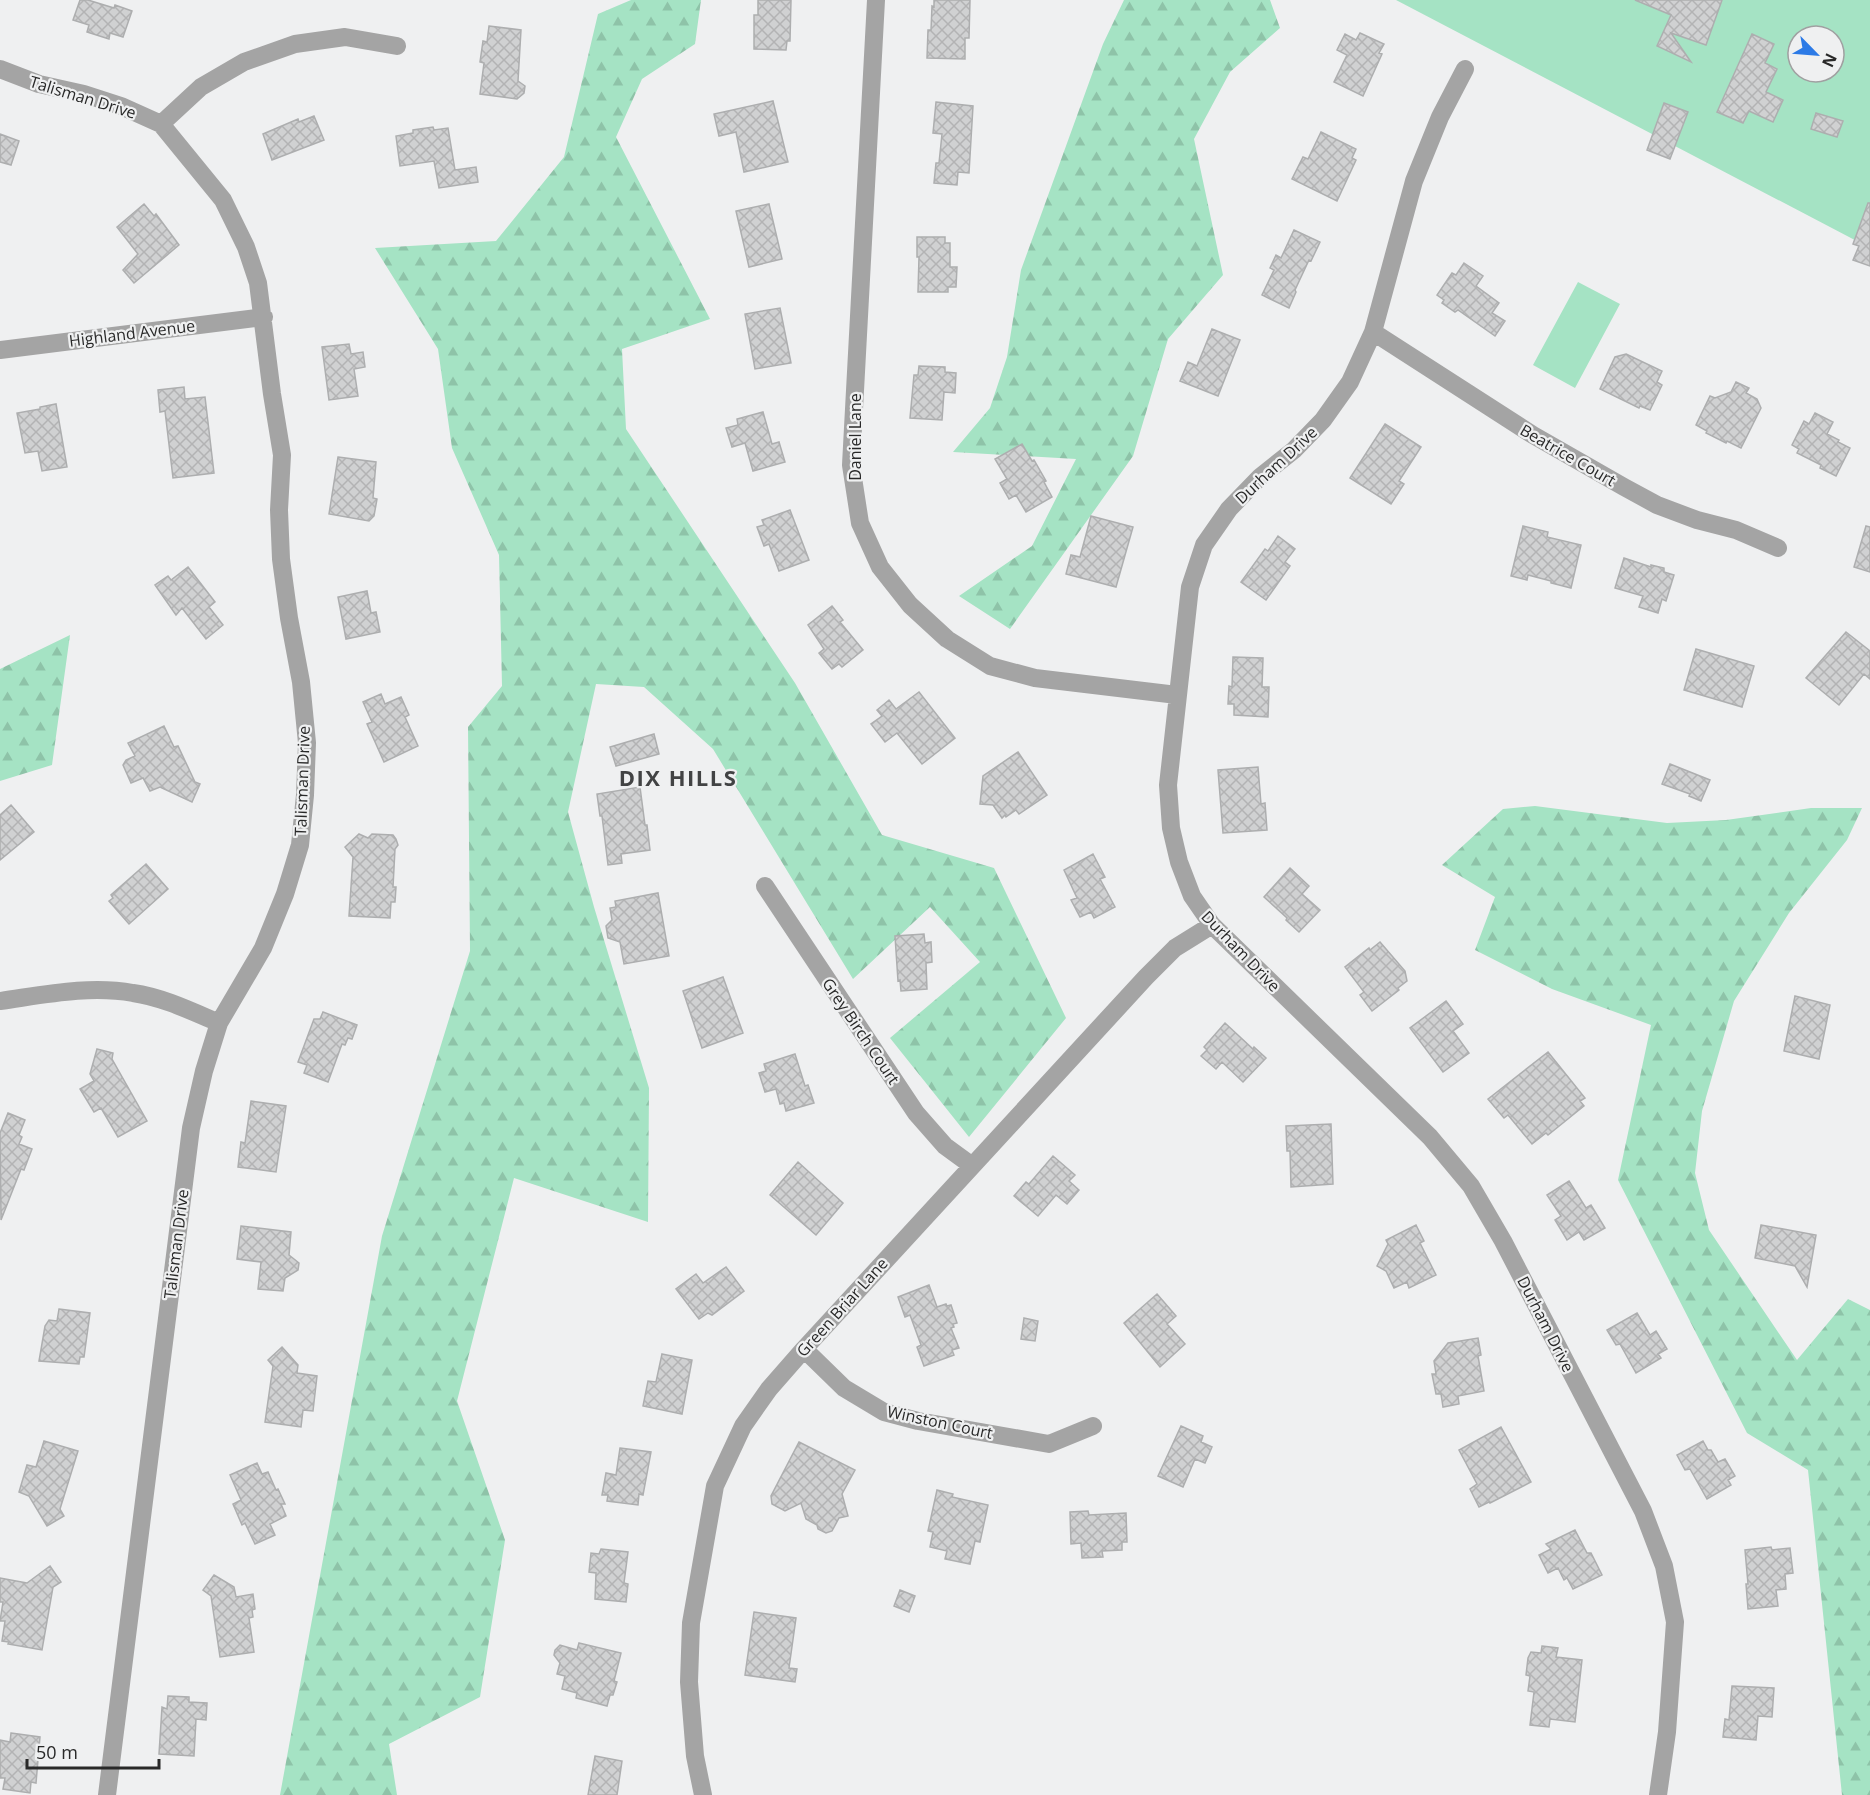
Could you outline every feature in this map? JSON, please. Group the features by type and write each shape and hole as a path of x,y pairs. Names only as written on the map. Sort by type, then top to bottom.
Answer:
{"street":[{"name":"Daniel Lane","path":"876,0 851,465 860,523 880,567 910,605 946,639 990,666 1035,678 1177,695"},
{"path":"161,124 201,87 244,62 295,44 345,37 397,46"},
{"name":"Talisman Drive","path":"0,69 39,84 84,94 121,106 161,124 223,200 249,256 258,283 264,317 272,394 282,455 279,510 280,559 301,682 307,743 300,845 285,894 263,948 219,1023 190,1128 107,1795"},
{"name":"Durham Drive","path":"1465,69 1440,117 1414,181 1373,332 1350,382 1323,420 1294,450 1260,477 1229,509 1204,545 1190,587 1177,695 1168,785 1171,828 1179,862 1192,896 1212,925 1430,1137 1471,1186 1503,1241 1643,1511 1664,1566 1675,1622 1667,1732 1658,1795"},
{"name":"Highland Avenue","path":"0,350 264,317"},
{"name":"Beatrice Court","path":"1373,332 1533,435 1657,505 1697,520 1736,530 1778,548"},
{"name":"Grey Birch Court","path":"765,886 916,1113 945,1146 971,1165"},
{"name":"Green Briar Lane","path":"703,1795 695,1756 689,1682 691,1623 715,1486 743,1426 769,1389 804,1349 1146,977 1175,948 1212,925"},
{"path":"0,1001 87,990 133,993 176,1005 219,1023"},
{"name":"Winston Court","path":"804,1349 844,1388 884,1412 918,1421 1049,1444 1093,1426"}],"green space":[{"path":"631,0 701,0 695,44 642,79 616,137 710,319 622,349 626,429 795,683 882,835 994,868 1066,1018 969,1137 890,1038 980,962 930,907 853,979 713,749 644,687 596,684 568,812 594,907 649,1088 648,1222 514,1178 457,1401 505,1540 480,1697 389,1744 397,1795 280,1795 382,1236 470,951 468,727 502,686 499,555 452,448 438,349 375,248 496,241 564,157 598,14"},
{"path":"1124,0 1270,0 1280,28 1230,72 1194,139 1223,275 1168,339 1133,456 1010,629 959,596 1032,546 1076,459 953,452 990,408 1007,357 1021,270 1103,44"},
{"path":"1396,0 1870,0 1870,248"},
{"path":"1578,282 1620,304 1575,388 1533,365"},
{"path":"70,635 52,765 0,781 0,669"},
{"path":"1535,806 1667,823 1726,820 1811,808 1862,808 1847,840 1789,913 1734,1001 1702,1111 1695,1173 1709,1230 1797,1360 1848,1299 1870,1310 1870,1795 1842,1795 1808,1470 1747,1433 1618,1180 1651,1025 1552,989 1475,950 1495,897 1442,865 1503,809"}],"building":[{"path":"80,0 88,0 114,8 115,5 132,11 123,37 110,33 109,39 87,32 89,25 73,20"},
{"path":"758,0 791,0 790,41 787,41 786,50 754,49 754,15 758,15"},
{"path":"934,0 970,0 969,38 965,38 965,59 927,58 928,30 931,30"},
{"path":"1635,0 1722,0 1706,45 1671,33 1691,62 1657,46 1671,15"},
{"path":"489,26 521,30 518,81 525,86 524,93 517,99 480,94 484,63 480,62 483,41 487,42"},
{"path":"1360,33 1384,44 1379,53 1382,54 1363,96 1334,82 1347,55 1337,50 1345,34 1356,40"},
{"path":"1752,34 1774,44 1765,63 1777,69 1766,92 1783,100 1773,122 1749,111 1743,123 1717,112"},
{"path":"773,101 788,162 744,172 736,132 719,136 714,114"},
{"path":"936,102 973,106 969,173 958,172 957,185 934,183 942,134 933,133"},
{"path":"1664,103 1688,112 1670,159 1647,150"},
{"path":"1816,113 1843,121 1837,137 1811,129"},
{"path":"314,116 324,140 272,160 263,134 298,119 299,122"},
{"path":"433,127 434,130 448,128 455,170 476,167 478,182 439,188 434,161 400,166 396,136 413,133 413,130"},
{"path":"1321,132 1356,149 1352,158 1356,160 1337,201 1292,179 1303,157 1308,159"},
{"path":"0,134 19,141 11,165 0,162"},
{"path":"1868,203 1870,203 1870,266 1853,260 1859,246 1853,244"},
{"path":"144,204 154,216 156,214 179,245 134,283 123,270 138,254 117,227"},
{"path":"769,204 782,259 749,267 736,211"},
{"path":"1294,230 1320,242 1311,261 1309,260 1289,308 1262,295 1274,270 1270,268 1276,255 1281,258"},
{"path":"917,237 945,237 945,243 950,243 950,267 957,267 956,287 948,287 948,292 918,292"},
{"path":"1464,263 1483,276 1476,286 1499,303 1492,313 1505,321 1495,336 1458,310 1455,312 1442,303 1444,300 1437,295 1452,273 1456,275"},
{"path":"780,308 791,363 755,369 745,314"},
{"path":"1212,329 1240,340 1218,396 1180,381 1188,362 1197,366"},
{"path":"349,344 351,354 363,352 365,367 354,369 358,396 329,400 322,347"},
{"path":"1626,354 1662,371 1657,382 1662,385 1650,410 1640,406 1639,408 1600,389 1615,357"},
{"path":"919,366 945,367 945,372 956,373 955,393 944,392 942,420 910,418 914,375 918,375"},
{"path":"1736,382 1749,388 1746,393 1757,399 1761,408 1741,448 1706,433 1707,431 1696,425 1710,396 1715,398 1731,392"},
{"path":"184,387 185,399 205,397 214,473 173,478 165,411 160,412 158,390"},
{"path":"56,404 67,467 42,471 38,451 25,453 17,413"},
{"path":"763,412 772,444 779,442 785,462 753,471 745,443 732,447 726,428 738,425 737,419"},
{"path":"1815,413 1833,422 1827,434 1850,448 1836,476 1820,468 1821,465 1797,453 1799,449 1792,445 1804,421 1809,424"},
{"path":"1385,424 1421,447 1399,481 1404,484 1391,504 1350,478"},
{"path":"1022,444 1046,481 1044,482 1052,497 1026,512 1016,495 1009,499 1000,483 1007,479 995,459"},
{"path":"338,457 376,462 373,498 377,499 374,516 369,521 329,514"},
{"path":"790,510 809,560 779,571 769,544 764,546 757,527 764,525 762,520"},
{"path":"1091,516 1133,527 1116,587 1066,574 1071,555 1080,557"},
{"path":"1523,526 1548,532 1547,537 1581,545 1571,588 1528,575 1527,580 1511,576"},
{"path":"1866,526 1870,527 1870,572 1854,567"},
{"path":"1278,536 1295,549 1285,562 1290,566 1266,600 1241,582 1265,549 1268,551"},
{"path":"1624,558 1651,567 1651,565 1664,568 1664,572 1674,575 1666,601 1662,599 1658,613 1639,607 1643,596 1615,588"},
{"path":"188,567 215,602 209,607 223,625 206,639 182,608 176,615 155,585 168,576 171,580"},
{"path":"367,591 371,613 376,612 380,632 346,639 338,597"},
{"path":"832,606 843,620 840,622 863,650 842,667 839,664 832,669 819,653 824,649 808,625"},
{"path":"1846,632 1870,651 1870,679 1864,674 1839,705 1806,678"},
{"path":"1696,649 1754,666 1742,707 1684,690"},
{"path":"1233,657 1263,658 1262,687 1269,687 1268,717 1234,715 1234,704 1228,704 1229,686 1232,687"},
{"path":"919,692 955,738 922,764 897,733 885,742 871,724 882,716 877,710 889,700 896,709"},
{"path":"381,694 385,704 401,697 409,715 405,717 418,746 384,762 367,724 372,722 363,702"},
{"path":"164,726 174,747 178,746 195,782 200,784 192,802 160,787 150,791 143,778 131,783 123,765 126,760 135,756 128,743"},
{"path":"654,734 659,754 616,766 610,747"},
{"path":"1018,752 1047,795 1019,814 1016,810 1002,818 993,805 980,804 983,776"},
{"path":"1670,764 1710,780 1701,801 1689,796 1690,794 1662,784"},
{"path":"1258,767 1261,804 1265,803 1267,830 1223,833 1218,770"},
{"path":"640,787 650,850 621,854 622,863 608,865 597,794"},
{"path":"11,805 34,832 0,860 0,815"},
{"path":"359,834 368,838 372,834 393,835 396,839 398,845 395,849 393,887 396,887 395,902 391,902 390,918 349,916 353,857 345,847"},
{"path":"1093,854 1105,877 1100,879 1115,907 1094,918 1091,912 1080,917 1071,900 1077,898 1064,870"},
{"path":"146,864 168,889 129,924 109,901 113,898 111,895"},
{"path":"1290,868 1309,886 1302,894 1320,910 1299,932 1264,897"},
{"path":"658,893 669,956 624,964 620,942 608,938 606,926 612,920 610,908 616,907 615,901"},
{"path":"924,934 925,943 931,942 932,962 926,963 927,989 901,991 900,980 898,981 895,936"},
{"path":"1380,942 1405,971 1407,981 1372,1011 1360,995 1364,992 1345,967"},
{"path":"723,977 743,1033 702,1048 683,991"},
{"path":"1795,996 1830,1005 1819,1059 1784,1051"},
{"path":"1446,1001 1463,1024 1453,1031 1469,1053 1443,1072 1410,1028"},
{"path":"323,1012 357,1025 352,1039 348,1038 345,1045 342,1044 328,1082 304,1073 307,1065 298,1062 314,1019 320,1019"},
{"path":"1225,1023 1266,1058 1243,1082 1222,1062 1216,1069 1201,1056 1207,1050 1204,1047"},
{"path":"97,1049 113,1053 112,1059 147,1121 118,1137 101,1108 94,1112 80,1089 94,1081 90,1074"},
{"path":"1548,1052 1585,1098 1580,1101 1584,1106 1548,1135 1546,1133 1532,1144 1508,1115 1504,1118 1488,1099"},
{"path":"795,1054 805,1086 808,1085 814,1103 786,1111 784,1103 780,1104 776,1089 765,1092 759,1073 766,1071 764,1064"},
{"path":"251,1101 286,1106 276,1172 238,1167 241,1142 245,1143"},
{"path":"8,1113 25,1120 19,1135 22,1137 19,1144 32,1149 24,1170 21,1169 1,1220 0,1133"},
{"path":"1331,1124 1333,1184 1291,1187 1290,1151 1287,1151 1286,1126"},
{"path":"1053,1156 1075,1175 1069,1181 1079,1190 1067,1204 1056,1195 1038,1216 1014,1196 1026,1182 1029,1184"},
{"path":"798,1162 843,1203 816,1235 770,1195"},
{"path":"1569,1181 1586,1208 1591,1205 1605,1228 1584,1240 1579,1232 1567,1240 1555,1220 1561,1216 1547,1195"},
{"path":"1416,1225 1424,1241 1420,1243 1436,1275 1409,1288 1407,1282 1394,1288 1386,1271 1377,1266 1388,1244 1386,1240"},
{"path":"1761,1225 1816,1235 1807,1287 1795,1266 1755,1258"},
{"path":"241,1226 291,1232 289,1255 299,1263 298,1270 285,1278 283,1291 258,1289 261,1262 237,1259"},
{"path":"726,1267 744,1291 712,1315 708,1313 699,1319 676,1289 696,1274 703,1283"},
{"path":"929,1285 937,1307 951,1305 957,1323 951,1328 959,1348 952,1350 954,1355 924,1366 917,1347 921,1345 910,1315 905,1317 898,1297"},
{"path":"1157,1294 1176,1316 1167,1324 1185,1344 1160,1367 1124,1323"},
{"path":"59,1309 90,1313 84,1357 80,1357 79,1364 39,1361 45,1326 49,1320 57,1321"},
{"path":"1637,1313 1650,1335 1656,1331 1667,1349 1658,1354 1661,1358 1636,1373 1620,1344 1616,1345 1607,1330"},
{"path":"1024,1318 1038,1321 1035,1341 1021,1339"},
{"path":"1478,1338 1481,1355 1478,1356 1484,1391 1458,1396 1459,1404 1443,1407 1441,1394 1436,1394 1432,1374 1436,1374 1434,1361 1448,1343"},
{"path":"282,1347 298,1365 297,1373 317,1376 313,1411 303,1410 301,1427 265,1422 273,1366 268,1360"},
{"path":"662,1354 692,1360 682,1414 643,1406 648,1381 656,1382"},
{"path":"1181,1426 1203,1436 1201,1442 1212,1447 1205,1463 1195,1459 1183,1487 1158,1476"},
{"path":"1501,1427 1531,1482 1479,1507 1470,1489 1477,1484 1459,1450"},
{"path":"44,1441 78,1451 60,1509 64,1516 47,1526 29,1496 19,1492 27,1465 36,1467"},
{"path":"1703,1441 1718,1462 1725,1459 1735,1476 1728,1480 1731,1485 1707,1499 1690,1469 1685,1470 1677,1455"},
{"path":"799,1442 855,1470 842,1494 848,1516 839,1518 832,1531 826,1533 806,1519 801,1503 785,1511 772,1504 771,1496"},
{"path":"620,1448 651,1452 643,1495 639,1494 638,1505 607,1501 608,1495 602,1495 606,1473 616,1475"},
{"path":"257,1463 262,1474 268,1472 276,1490 278,1489 285,1504 281,1504 286,1516 270,1524 275,1535 255,1544 245,1523 242,1525 233,1504 241,1500 230,1475"},
{"path":"937,1490 953,1494 952,1497 988,1505 980,1542 975,1541 970,1564 945,1559 947,1551 930,1547 933,1532 928,1531"},
{"path":"1088,1511 1089,1515 1126,1513 1127,1542 1122,1542 1122,1550 1102,1551 1103,1557 1082,1558 1081,1543 1071,1544 1070,1512"},
{"path":"1575,1530 1587,1553 1591,1553 1602,1575 1573,1589 1567,1578 1564,1580 1558,1568 1548,1573 1539,1555 1551,1549 1546,1544"},
{"path":"1771,1547 1772,1550 1790,1548 1793,1573 1785,1574 1786,1589 1776,1590 1778,1606 1748,1609 1745,1550"},
{"path":"601,1549 628,1552 624,1583 628,1584 626,1602 595,1599 596,1573 589,1572 591,1553 599,1554"},
{"path":"50,1566 61,1582 53,1587 42,1650 2,1641 5,1621 0,1621 3,1602 0,1602 0,1578 27,1583"},
{"path":"214,1575 234,1587 236,1597 253,1594 255,1609 252,1610 253,1617 249,1618 254,1652 220,1657 211,1596 203,1590"},
{"path":"900,1590 915,1596 909,1612 894,1606"},
{"path":"754,1612 796,1618 789,1668 797,1669 795,1682 745,1675"},
{"path":"579,1643 621,1653 614,1681 617,1682 607,1706 576,1698 577,1693 562,1689 565,1676 557,1674 560,1663 554,1655 555,1650 560,1645 577,1650"},
{"path":"1542,1646 1558,1648 1556,1657 1582,1660 1575,1722 1550,1719 1549,1727 1530,1725 1534,1692 1528,1691 1530,1676 1526,1675 1528,1658 1531,1652 1541,1653"},
{"path":"1732,1686 1774,1688 1772,1717 1758,1716 1756,1740 1723,1737 1725,1719 1729,1720"},
{"path":"168,1696 189,1697 189,1702 207,1703 206,1720 196,1719 194,1756 159,1754 162,1707 167,1709"},
{"path":"11,1733 40,1737 36,1783 31,1782 30,1793 3,1789 5,1778 0,1778 0,1740 10,1742"},
{"path":"595,1756 622,1761 617,1795 588,1795"}],"district":[{"name":"DIX HILLS","path":"678,778"}]}
